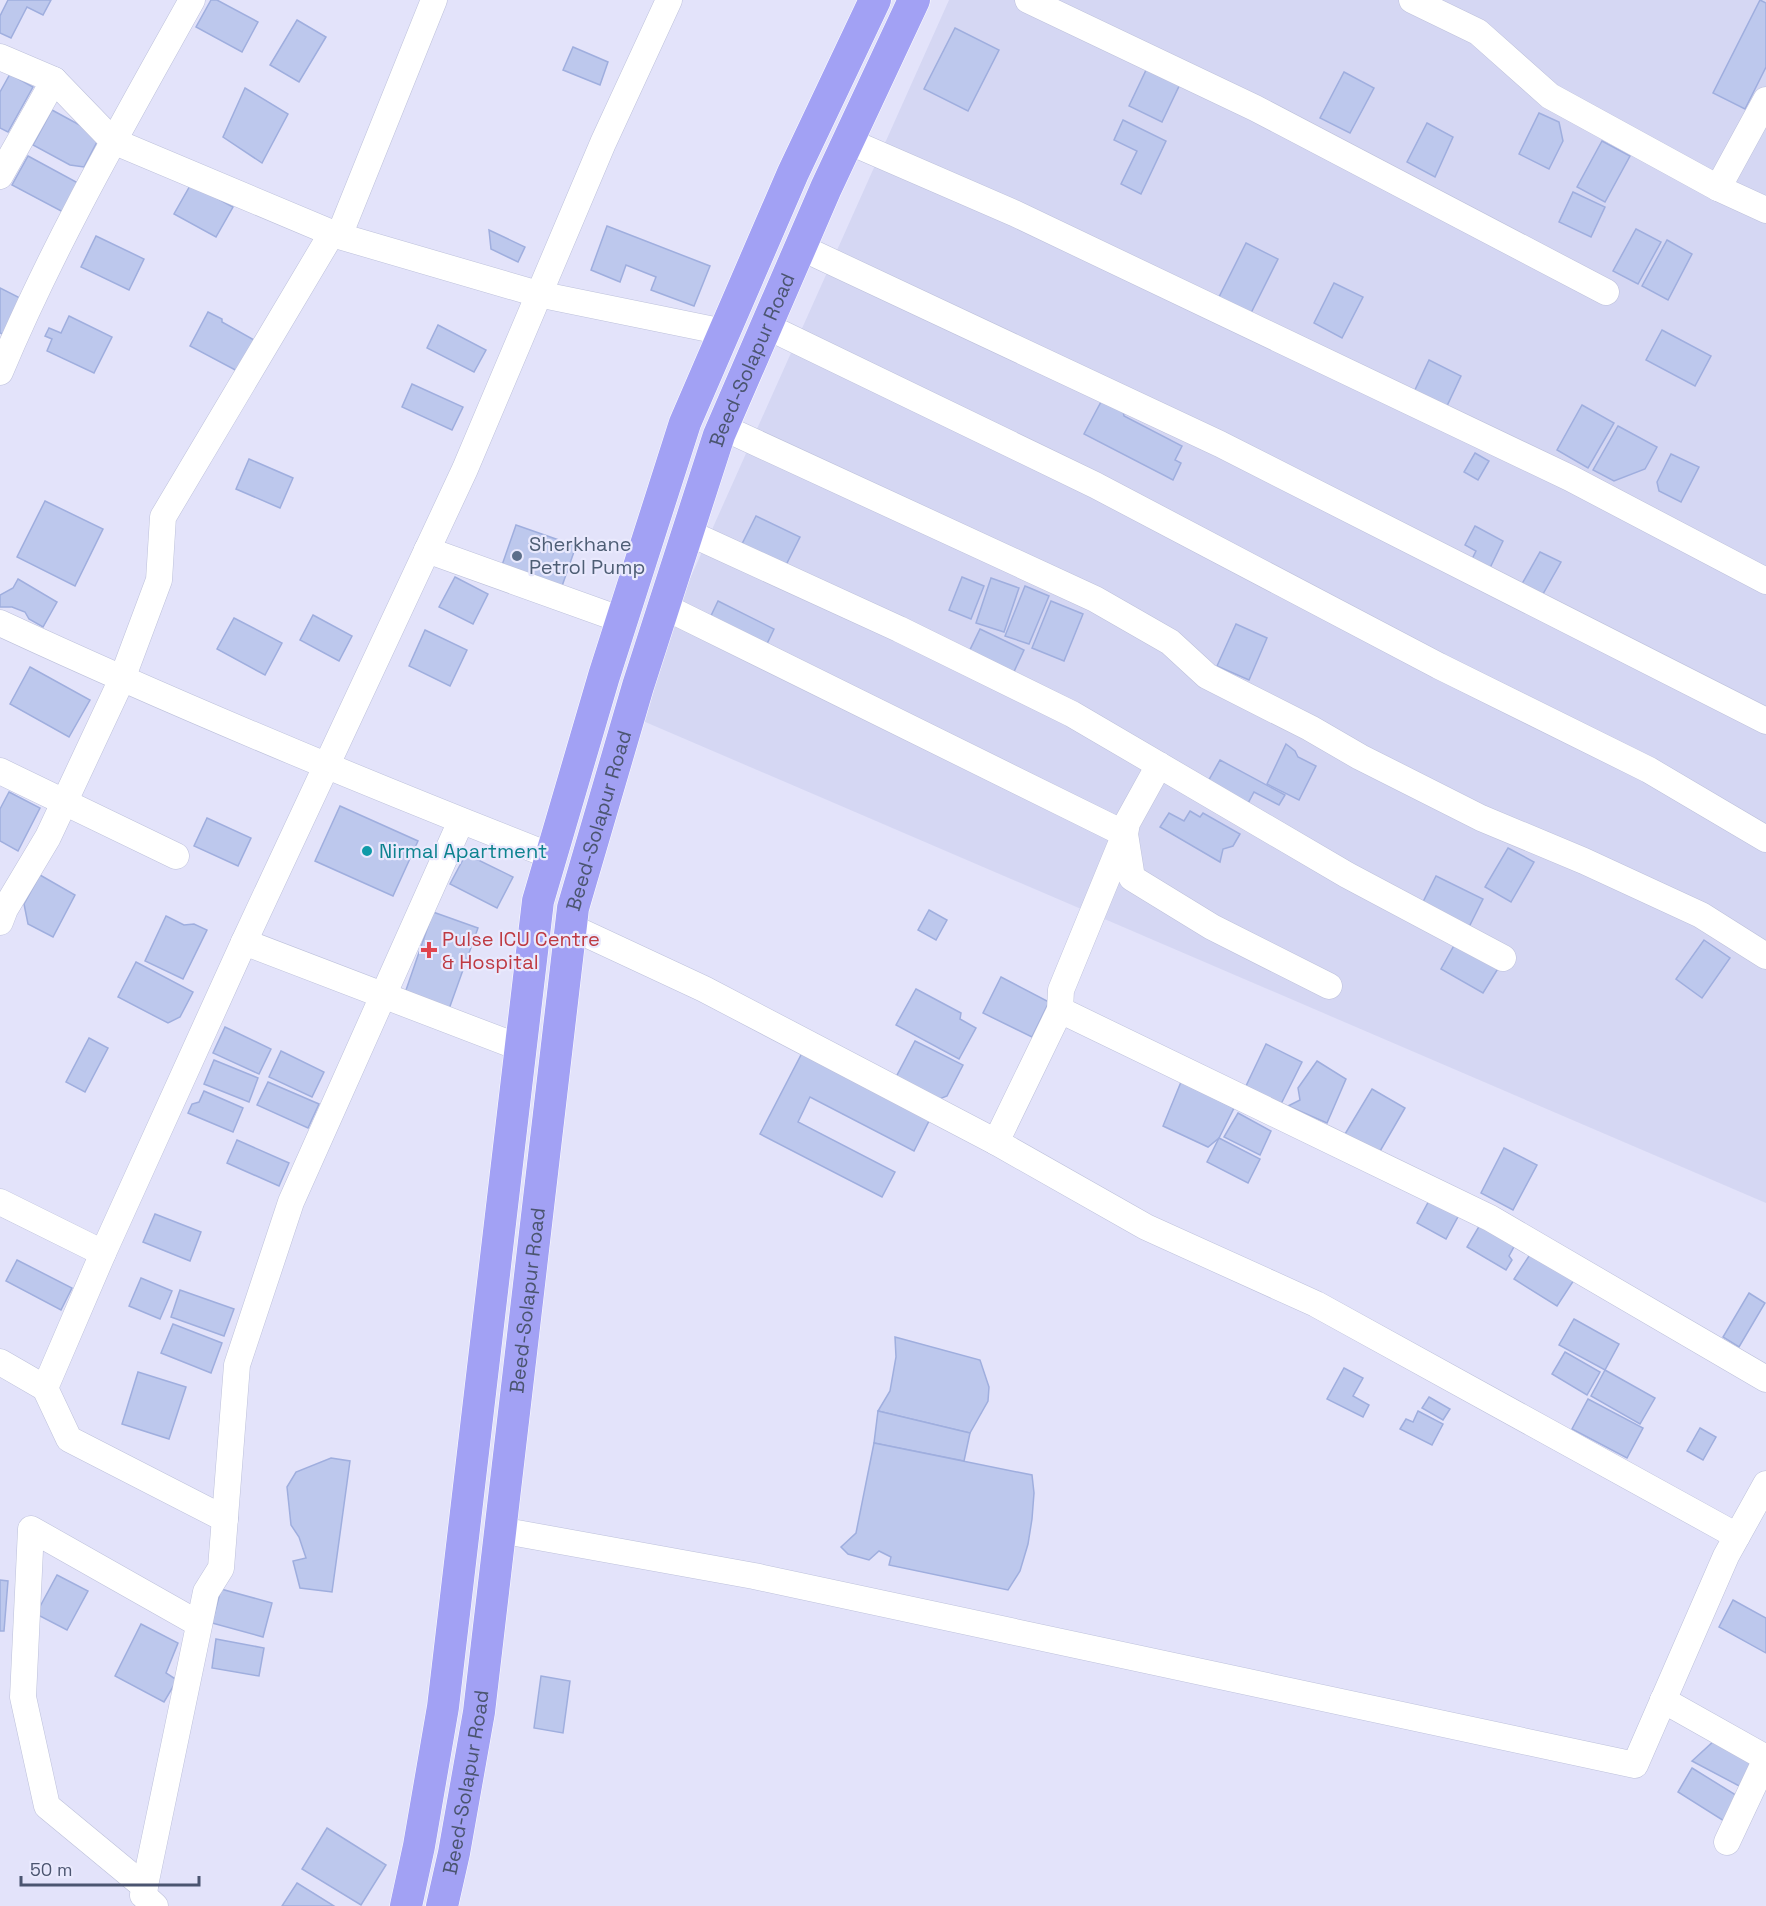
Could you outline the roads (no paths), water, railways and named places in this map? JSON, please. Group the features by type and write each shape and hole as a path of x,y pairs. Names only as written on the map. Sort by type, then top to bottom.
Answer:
{"main road":[{"name":"Beed-Solapur Road","path":"406,1906 419,1846 443,1707 538,901 622,620 685,423 793,173 875,0"},
{"name":"Beed-Solapur Road","path":"442,1906 454,1853 478,1712 576,897 663,606 722,427 800,247 914,0"}],"street":[{"path":"0,372 27,307 113,141 192,0"},
{"path":"2,913 48,837 122,680 159,580 163,517 335,235 434,0"},
{"path":"45,1388 103,1253 244,942 465,469 603,142 669,0"},
{"path":"1028,0 1255,108 1606,292"},
{"path":"1412,0 1478,32 1550,96 1719,188 1766,210"},
{"path":"0,57 54,80 113,141 335,235 538,294 724,332"},
{"path":"0,176 54,80"},
{"path":"1719,188 1766,100"},
{"path":"848,141 1014,213 1570,478 1766,580"},
{"path":"800,247 1220,444 1766,720"},
{"path":"766,326 1095,485 1439,666 1649,770 1766,839"},
{"path":"722,427 1095,600 1170,642 1207,675 1310,728 1360,757 1481,818 1584,861 1701,915 1766,956"},
{"path":"687,532 899,629 1072,714 1347,875 1503,958"},
{"path":"427,550 622,620"},
{"path":"663,606 1125,834"},
{"path":"0,623 122,680 551,856"},
{"path":"996,1142 1060,1010 1061,990 1125,834 1127,822 1159,765"},
{"path":"0,771 176,856"},
{"path":"150,1896 199,1624 206,1592 221,1568 237,1365 291,1202 461,821"},
{"path":"1125,834 1132,878 1212,927 1329,986"},
{"path":"571,927 704,989 996,1142 1146,1227 1316,1304 1737,1536"},
{"path":"244,942 521,1048"},
{"path":"1060,1010 1490,1218 1766,1379"},
{"path":"0,1202 103,1253"},
{"path":"0,1362 45,1388 69,1439 225,1519"},
{"path":"500,1530 754,1576 1635,1765 1725,1556 1766,1484"},
{"path":"150,1896 47,1806 22,1697 31,1529 199,1624"},
{"path":"1663,1700 1766,1759 1727,1842"}],"place":[{"name":"Sherkhane Petrol Pump","path":"517,556"},
{"name":"Nirmal Apartment","path":"367,851"},
{"name":"Pulse ICU Centre & Hospital","path":"429,950"}]}
